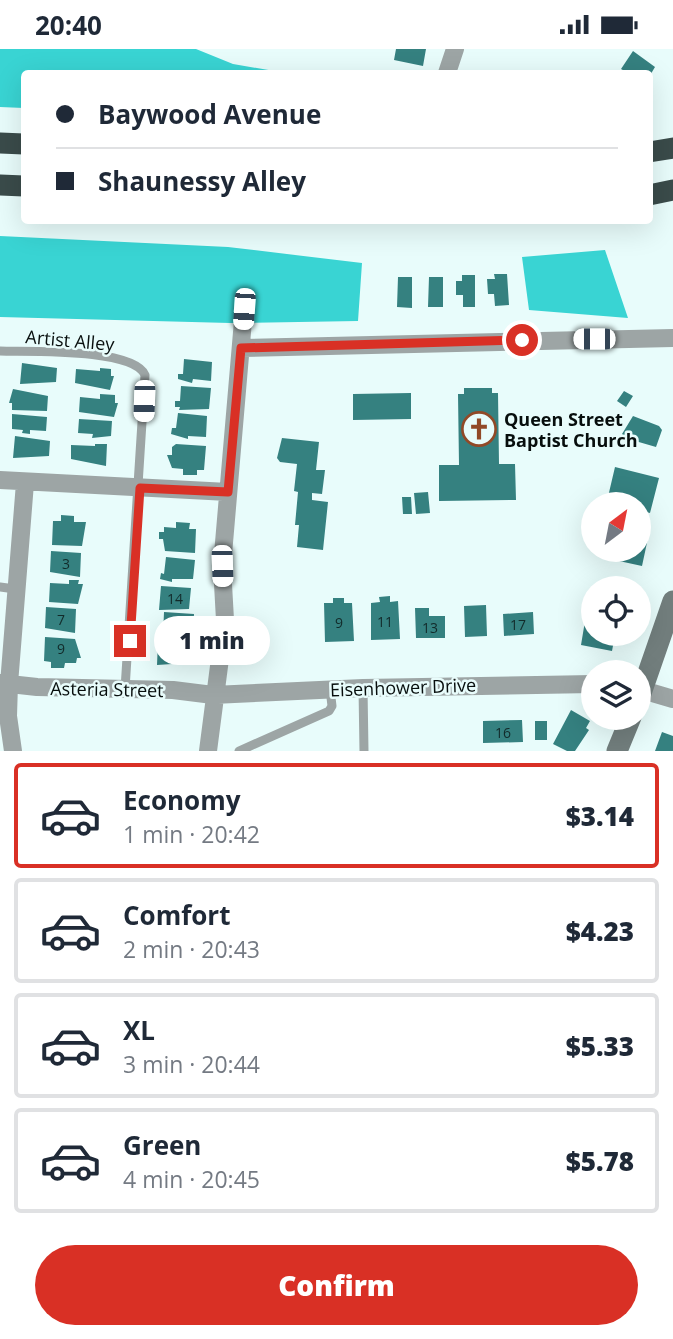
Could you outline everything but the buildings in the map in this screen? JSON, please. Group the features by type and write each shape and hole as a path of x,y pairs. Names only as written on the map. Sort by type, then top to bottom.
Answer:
{"highway":[{"path":"0,143 21,144"},
{"path":"653,151 673,148"},
{"path":"0,185 21,186"},
{"path":"653,194 673,190"}],"street":[{"path":"448,70 455,49"},
{"path":"208,751 213,695 225,620 222,566 244,309"},
{"path":"241,348 673,338"},
{"path":"0,480 228,492"},
{"path":"13,751 5,683 8,588 25,483"},
{"path":"651,662 673,601"},
{"name":"Asteria Street","path":"5,683 213,695"},
{"name":"Eisenhower Drive","path":"213,695 363,688 581,684"},
{"path":"651,694 673,699"},
{"path":"617,751 626,730"}],"lane":[{"name":"Artist Alley","path":"0,351 68,353 130,361 141,367 145,375 140,488"},
{"path":"125,689 140,488"},
{"path":"363,688 363,751"},
{"path":"239,751 329,711 332,706 330,689"}],"shaded area":[{"path":"0,49 196,49 233,64 268,70 21,70 21,108 0,107"},
{"path":"0,236 228,247 362,263 358,321 230,323 0,317"},
{"path":"605,250 628,318 529,310 522,257"}],"place":[{"name":"Queen Street Baptist Church","path":"479,429"}],"route":[{"path":"130,641 140,488 202,493 228,492 241,348 522,340"}]}
